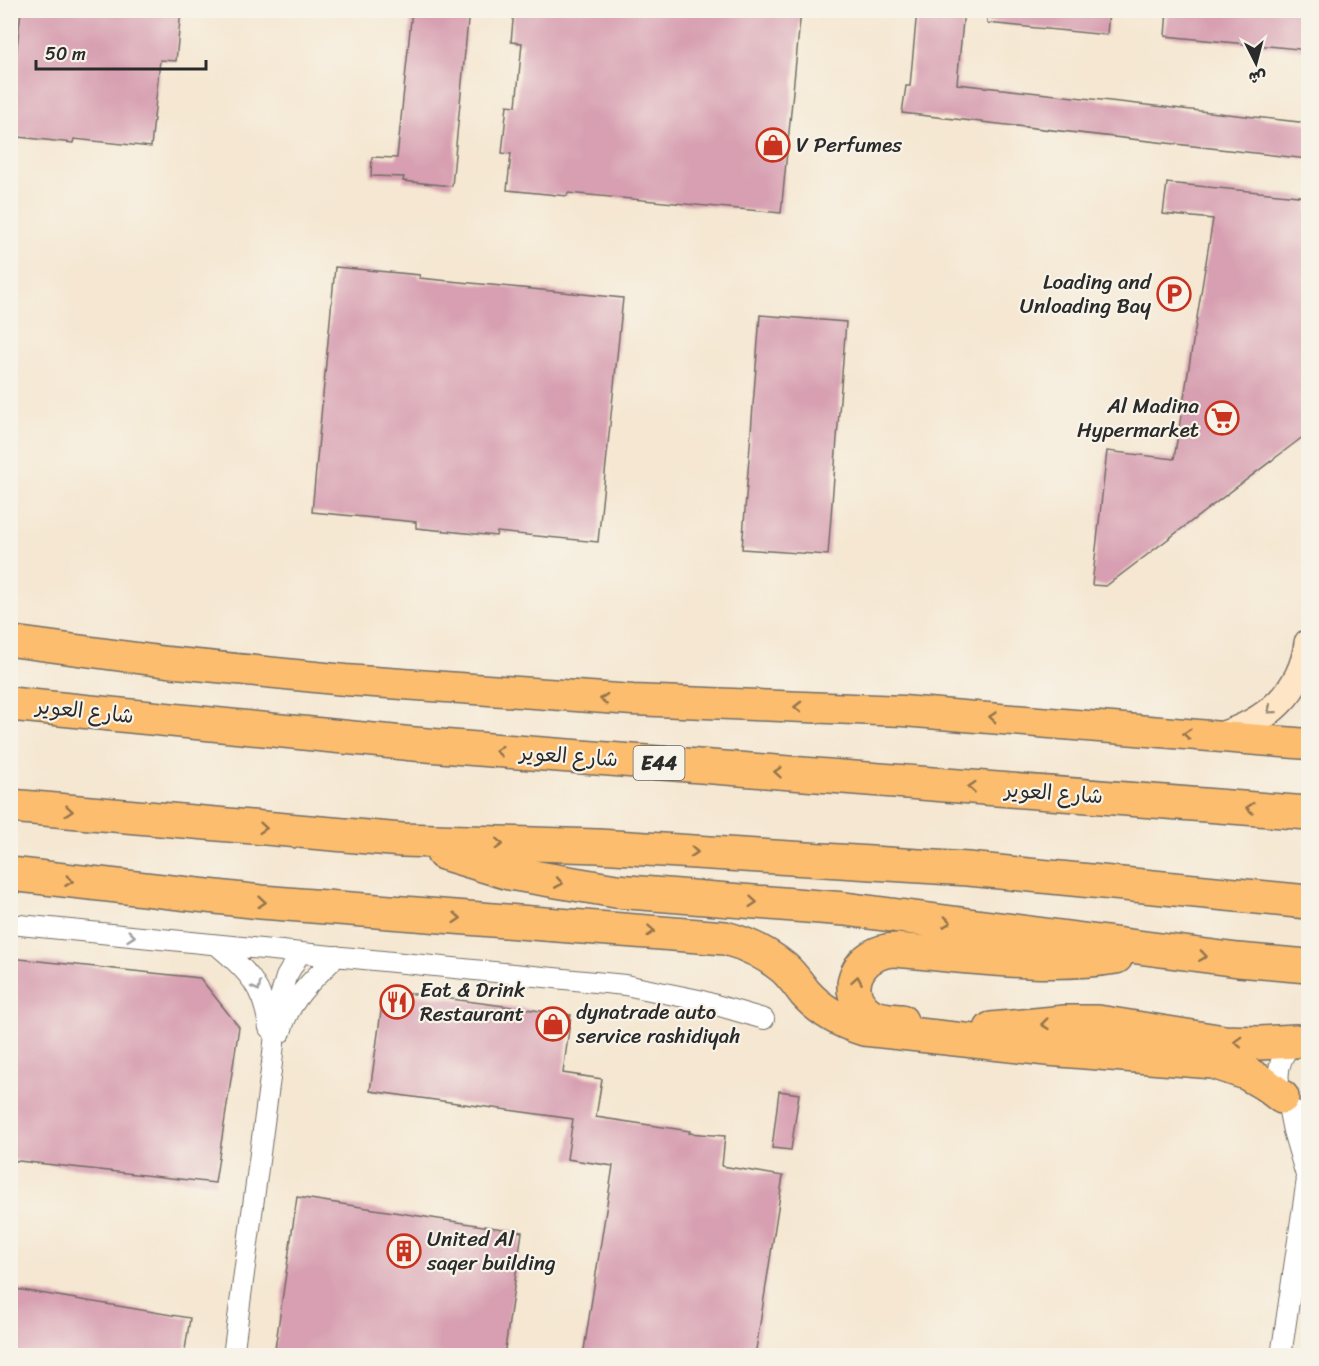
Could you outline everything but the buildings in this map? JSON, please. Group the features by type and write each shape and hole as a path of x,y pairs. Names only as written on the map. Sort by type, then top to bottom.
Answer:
{"highway":[{"name":"شارع العوير","path":"10,704 414,744 1308,813"},
{"path":"10,806 402,840 598,846 968,869 1308,902"},
{"path":"402,840 510,873 616,891 845,909 1238,960 1308,966"},
{"path":"10,874 284,904 725,938 742,943 772,959 785,969 819,1006 848,1024 864,1029 1047,1049 1213,1062 1246,1073 1266,1084 1285,1101"},
{"path":"1153,949 1099,960 1055,962 886,950 867,958 856,976 855,987 857,998 862,1006 869,1014 878,1018 947,1027 992,1029 1065,1022 1098,1023 1224,1042 1260,1043 1302,1038"}],"main road":[{"path":"10,640 166,662 369,682 644,701 903,711 1308,744"}],"street":[{"path":"1220,736 1257,722 1273,710 1286,696 1301,671 1308,643"},
{"path":"10,924 625,985 699,1000 764,1019"},
{"path":"217,945 251,977 260,992 266,1008 272,1063"},
{"path":"233,1356 278,1004 281,989 300,953"},
{"path":"272,1063 292,1005 306,985 336,956"},
{"path":"1281,1356 1308,1178 1279,1085 1280,1066 1288,1050 1302,1038"},
{"path":"1285,1101 1300,1117 1308,1120"}],"place":[{"name":"V Perfumes","path":"773,145"},
{"name":"Loading and Unloading Bay","path":"1174,294"},
{"name":"Al Madina Hypermarket","path":"1222,418"},
{"name":"Eat & Drink Restaurant","path":"397,1002"},
{"name":"dynatrade auto service rashidiyah","path":"553,1024"},
{"name":"United Al saqer building","path":"404,1251"}]}
